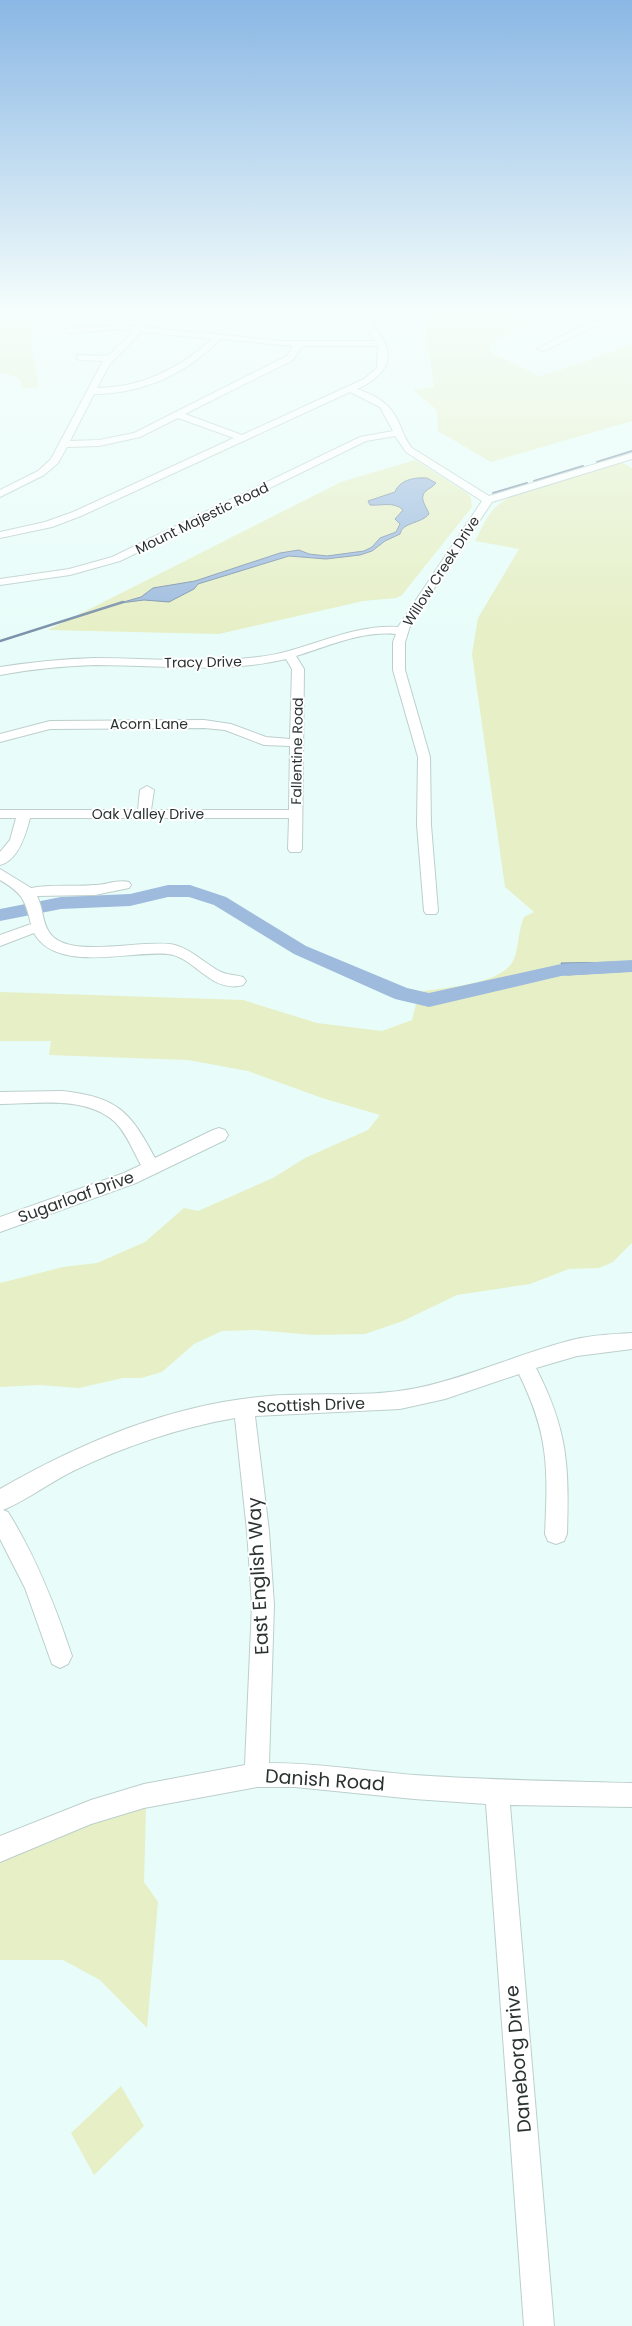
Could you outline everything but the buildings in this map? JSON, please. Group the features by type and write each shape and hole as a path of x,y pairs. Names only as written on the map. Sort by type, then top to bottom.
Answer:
{"street":[{"path":"0,494 46,469 55,461 78,418"},
{"path":"65,444 99,443 125,439 172,418"},
{"path":"185,418 242,438"},
{"path":"0,535 31,530 63,520 287,418"},
{"path":"392,418 398,433 409,450 483,497"},
{"name":"Mount Majestic Road","path":"0,582 70,572 116,558 363,439 398,433"},
{"name":"Willow Creek Drive","path":"431,911 424,825 425,770 420,739 399,670 398,656 402,631 410,613 483,497 632,448"},
{"name":"Willow Creek Drive","path":"483,497 632,456"},
{"name":"Tracy Drive","path":"0,671 58,663 238,663 290,655 375,630 402,631"},
{"name":"Fallentine Road","path":"290,655 298,669 295,849"},
{"name":"Acorn Lane","path":"0,738 50,725 204,724 227,727 264,741 297,743"},
{"path":"144,814 147,790"},
{"name":"Oak Valley Drive","path":"0,814 296,814"},
{"path":"0,861 17,841 24,814"},
{"path":"0,874 29,895 39,921 41,934 63,949 88,952 175,950 188,956 215,975 238,981"},
{"path":"29,895 44,890 95,890 124,885"},
{"path":"0,941 39,921"},
{"path":"0,1098 63,1098 86,1100 104,1107 119,1116 129,1128 152,1169"},
{"name":"Sugarloaf Drive","path":"0,1225 152,1169 219,1135"},
{"name":"Scottish Drive","path":"0,1500 45,1473 127,1436 207,1414 244,1408 405,1400 588,1344 632,1340"},
{"path":"524,1363 544,1404 551,1426 557,1473 556,1534"},
{"name":"East English Way","path":"244,1408 260,1558 263,1605 263,1664 257,1776"},
{"path":"0,1519 23,1555 36,1582 60,1656"},
{"name":"Danish Road","path":"0,1849 91,1812 144,1796 257,1776 295,1775 405,1786 496,1792 632,1794"},
{"name":"Daneborg Drive","path":"496,1792 539,2326"}],"green space":[{"path":"437,418 632,418 632,421 491,462 438,431"},
{"path":"415,460 467,493 471,498 472,507 402,595 396,598 363,601 219,634 48,630 341,482"},
{"path":"621,462 632,468 632,1243 613,1262 599,1268 569,1269 530,1284 457,1295 403,1321 365,1334 313,1335 256,1330 222,1331 194,1344 162,1372 141,1378 123,1378 79,1388 39,1385 0,1387 0,1283 63,1267 97,1263 145,1242 184,1208 198,1211 273,1178 305,1158 368,1130 380,1115 322,1098 248,1071 188,1060 49,1055 51,1041 0,1041 0,992 243,1000 317,1023 382,1031 412,1020 416,1004 424,991 474,983 499,974 508,967 516,954 524,917 534,912 505,887 472,654 478,618 519,549 475,541 491,513 507,498"},
{"path":"146,1807 144,1882 158,1902 147,2028 100,1980 63,1960 0,1960 0,1862 51,1842 94,1822"},
{"path":"121,2086 144,2126 94,2175 71,2133"}],"water":[{"path":"427,478 436,483 426,491 423,497 429,514 421,520 404,527 400,534 385,541 372,551 360,555 326,559 289,556 198,584 194,589 169,602 144,600 120,603 141,597 153,588 195,581 280,553 299,550 309,554 327,556 364,551 372,547 380,538 396,532 400,524 395,519 403,510 392,505 370,505 368,501 395,492 400,485 408,480"},
{"path":"632,962 632,971 567,975 561,963"}],"waterway":[{"path":"597,462 632,451"},
{"path":"534,481 583,466"},
{"path":"493,493 527,483"},
{"path":"0,641 123,602"},
{"path":"0,915 61,903 130,900 168,891 190,891 220,901 300,950 402,994 429,1000 561,970 632,966"}]}
